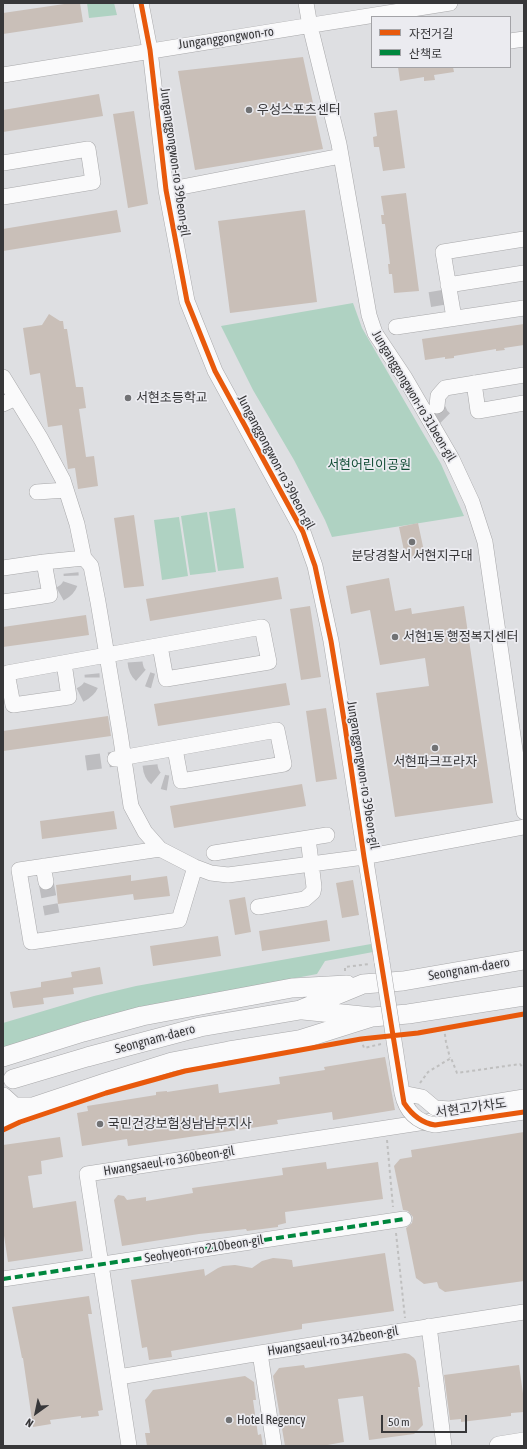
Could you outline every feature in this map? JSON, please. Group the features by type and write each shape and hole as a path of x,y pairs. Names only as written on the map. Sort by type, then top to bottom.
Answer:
{"main road":[{"name":"Seongnam-daero","path":"13,1079 87,1057 200,1027 300,1010 363,984 403,980 524,960"},
{"path":"5,1058 83,1032 142,1016 292,988 363,984"},
{"name":"Seongnam-daero","path":"300,1010 372,1017 408,1014 524,996"},
{"path":"4,1117 172,1062 299,1040 372,1017"},
{"path":"3,1097 14,1107 33,1107"},
{"path":"499,1446 524,1442"}],"street":[{"name":"Junganggongwon-ro 39beon-gil","path":"141,3 150,50 166,190 187,301 215,371 303,532 315,566 331,641 345,726 364,857 377,962"},
{"name":"Junganggongwon-ro 31beon-gil","path":"306,3 310,26 341,156 368,315 375,333 409,384 452,459 472,502 485,542 524,812"},
{"name":"Junganggongwon-ro","path":"3,75 150,50 450,3"},
{"path":"511,41 524,39"},
{"path":"3,162 88,149 93,182 3,197"},
{"path":"166,190 341,156"},
{"path":"444,318 448,285 443,252 524,239"},
{"path":"448,285 524,273"},
{"path":"396,327 444,318 524,308"},
{"path":"437,406 438,396 445,388 524,375"},
{"path":"4,381 9,401 52,459 66,490 77,524 84,558 91,566 107,656 120,759 130,806 145,832 160,849 195,867 211,873 228,876 311,863 364,857 524,827"},
{"path":"474,383 478,411 524,403"},
{"path":"37,492 66,490"},
{"path":"3,568 84,558"},
{"path":"3,602 55,594 44,562"},
{"path":"64,663 75,696 13,705 7,673 262,627 269,662 160,680 160,646"},
{"path":"120,759 277,730 284,764 175,782 175,749"},
{"path":"214,852 327,835"},
{"path":"258,906 305,899 313,892 314,887 308,838"},
{"path":"253,847 257,871"},
{"path":"160,849 19,870 31,942 179,920 195,867"},
{"path":"43,866 46,882"},
{"name":"서현고가차도","path":"377,962 404,1103 409,1111 423,1122 435,1125 524,1112"},
{"path":"402,1093 422,1097 436,1108 446,1109 524,1097"},
{"name":"Hwangsaeul-ro 360beon-gil","path":"129,1446 87,1174 524,1106"},
{"name":"Seohyeon-ro 210beon-gil","path":"3,1279 404,1218"},
{"name":"Hwangsaeul-ro 342beon-gil","path":"119,1377 260,1353 524,1312"},
{"path":"429,1326 444,1446"},
{"path":"260,1353 274,1446"}],"path":[{"path":"345,967 377,962"},
{"path":"438,1029 452,1027"},
{"path":"444,1028 446,1042 457,1073 520,1064 524,1069"},
{"path":"353,1040 368,1038"},
{"path":"361,1039 364,1048 386,1043"},
{"path":"419,1084 428,1072 451,1058"}],"green space":[{"path":"87,3 114,3 117,15 89,18"},
{"name":"서현어린이공원","path":"353,303 362,328 441,464 464,516 332,537 325,520 294,460 253,390 221,326"},
{"path":"235,508 244,568 218,571 209,512"},
{"path":"207,512 216,572 190,575 181,516"},
{"path":"179,517 188,576 162,580 154,520"},
{"path":"371,944 373,952 325,961 317,974 136,1008 66,1027 3,1048 3,1023 94,996 136,986"}],"building":[{"path":"80,3 83,22 3,34 3,13"},
{"name":"우성스포츠센터","path":"303,57 323,149 195,170 178,71"},
{"path":"398,68 453,68 454,72 434,75 435,80 424,81 424,77 400,81"},
{"path":"99,94 103,116 3,132 3,110"},
{"path":"397,110 405,168 383,171 379,147 374,147 373,137 377,136 374,113"},
{"path":"134,111 148,204 128,208 113,114"},
{"path":"406,193 419,291 394,293 392,274 389,274 388,264 390,264 385,224 382,224 381,215 384,215 381,196"},
{"path":"117,210 121,232 3,251 3,229"},
{"path":"305,210 317,302 230,313 218,221"},
{"path":"49,314 60,321 63,321 64,329 67,329 76,387 83,387 86,408 79,409 86,457 94,456 98,486 78,489 75,468 68,469 62,425 48,427 40,373 30,375 23,328 42,325"},
{"path":"524,324 524,345 504,348 505,350 496,351 496,349 454,356 454,358 445,359 445,357 425,360 422,339"},
{"path":"134,515 144,586 124,588 114,518"},
{"name":"분당경찰서 서현지구대","path":"418,523 425,556 406,560 399,527"},
{"path":"278,577 282,599 150,621 146,599"},
{"name":"서현파크프라자","path":"389,578 395,611 411,608 412,614 464,606 493,803 395,817 376,693 429,686 425,658 380,665 370,610 351,614 346,586"},
{"path":"310,606 321,677 301,680 290,609"},
{"path":"86,615 89,635 3,647 3,627"},
{"path":"286,683 290,705 158,726 154,704"},
{"path":"326,708 337,779 316,782 306,711"},
{"path":"108,716 111,736 3,751 3,731"},
{"path":"302,784 306,806 174,828 170,806"},
{"path":"114,811 117,829 42,839 40,821"},
{"path":"131,875 131,881 167,876 170,896 134,900 133,894 58,904 56,885"},
{"path":"353,880 359,915 342,918 336,883"},
{"path":"245,897 251,932 235,935 229,900"},
{"path":"327,920 330,941 262,951 259,931"},
{"path":"218,936 221,956 153,966 150,946"},
{"path":"100,967 103,984 73,988 74,994 43,998 44,1004 13,1008 10,992 41,987 41,982 72,977 71,972"},
{"path":"385,1057 395,1110 333,1120 332,1112 277,1120 278,1124 128,1146 127,1139 82,1146 77,1113 88,1111 87,1106 156,1095 156,1092 167,1092 218,1084 219,1093 280,1084 279,1077 325,1070 324,1067"},
{"path":"524,1132 524,1281 445,1292 439,1288 437,1282 424,1284 416,1278 406,1228 412,1223 413,1217 408,1211 403,1210 394,1166 400,1159 412,1157 411,1150"},
{"path":"60,1137 63,1157 41,1161 42,1174 28,1176 33,1208 76,1201 83,1251 8,1262 3,1229 3,1145"},
{"path":"326,1162 327,1169 378,1162 383,1199 285,1212 286,1223 278,1225 278,1227 247,1231 246,1229 199,1234 122,1246 114,1200 118,1195 124,1196 127,1200 146,1197 146,1201 193,1193 192,1188 283,1175 282,1168"},
{"path":"385,1253 394,1311 302,1324 302,1329 171,1351 172,1357 149,1360 147,1347 142,1348 131,1280 204,1269 205,1276 223,1266 235,1265 252,1268 262,1261 273,1258 292,1260 293,1267"},
{"path":"89,1296 92,1314 88,1314 103,1410 98,1411 99,1416 81,1418 81,1416 50,1420 51,1424 33,1427 23,1358 12,1307"},
{"path":"405,1353 409,1354 416,1361 420,1387 418,1387 423,1425 414,1434 369,1440 363,1396 338,1399 344,1442 322,1446 285,1446 273,1376 279,1368 304,1365 305,1368"},
{"path":"519,1365 524,1412 511,1413 511,1416 461,1422 461,1419 450,1420 444,1375"},
{"path":"245,1376 254,1382 256,1400 253,1400 258,1435 261,1434 263,1446 147,1446 145,1433 150,1433 145,1400 153,1390"}],"tunnel":[{"path":"436,291 440,315"},
{"path":"437,406 441,415 449,423"},
{"path":"60,594 69,586 71,573"},
{"path":"135,662 140,675 153,681"},
{"path":"80,695 90,687 92,674"},
{"path":"86,763 115,759"},
{"path":"150,765 153,775 160,781 168,783"},
{"path":"46,882 52,914"}],"marked path":[{"path":"3,1279 404,1219"}],"cycle path":[{"path":"141,3 150,50 166,190 187,301 215,371 303,532 315,566 331,641 404,1103 417,1118 435,1125 524,1112"},
{"path":"3,1130 20,1122 106,1093 185,1071 361,1039 418,1033 524,1014"}],"place":[{"name":"우성스포츠센터","path":"249,110"},
{"name":"서현초등학교","path":"128,398"},
{"name":"분당경찰서 서현지구대","path":"412,542"},
{"name":"서현1동 행정복지센터","path":"395,637"},
{"name":"서현파크프라자","path":"435,748"},
{"name":"국민건강보험성남남부지사","path":"100,1124"},
{"name":"Hotel Regency","path":"229,1420"}]}
